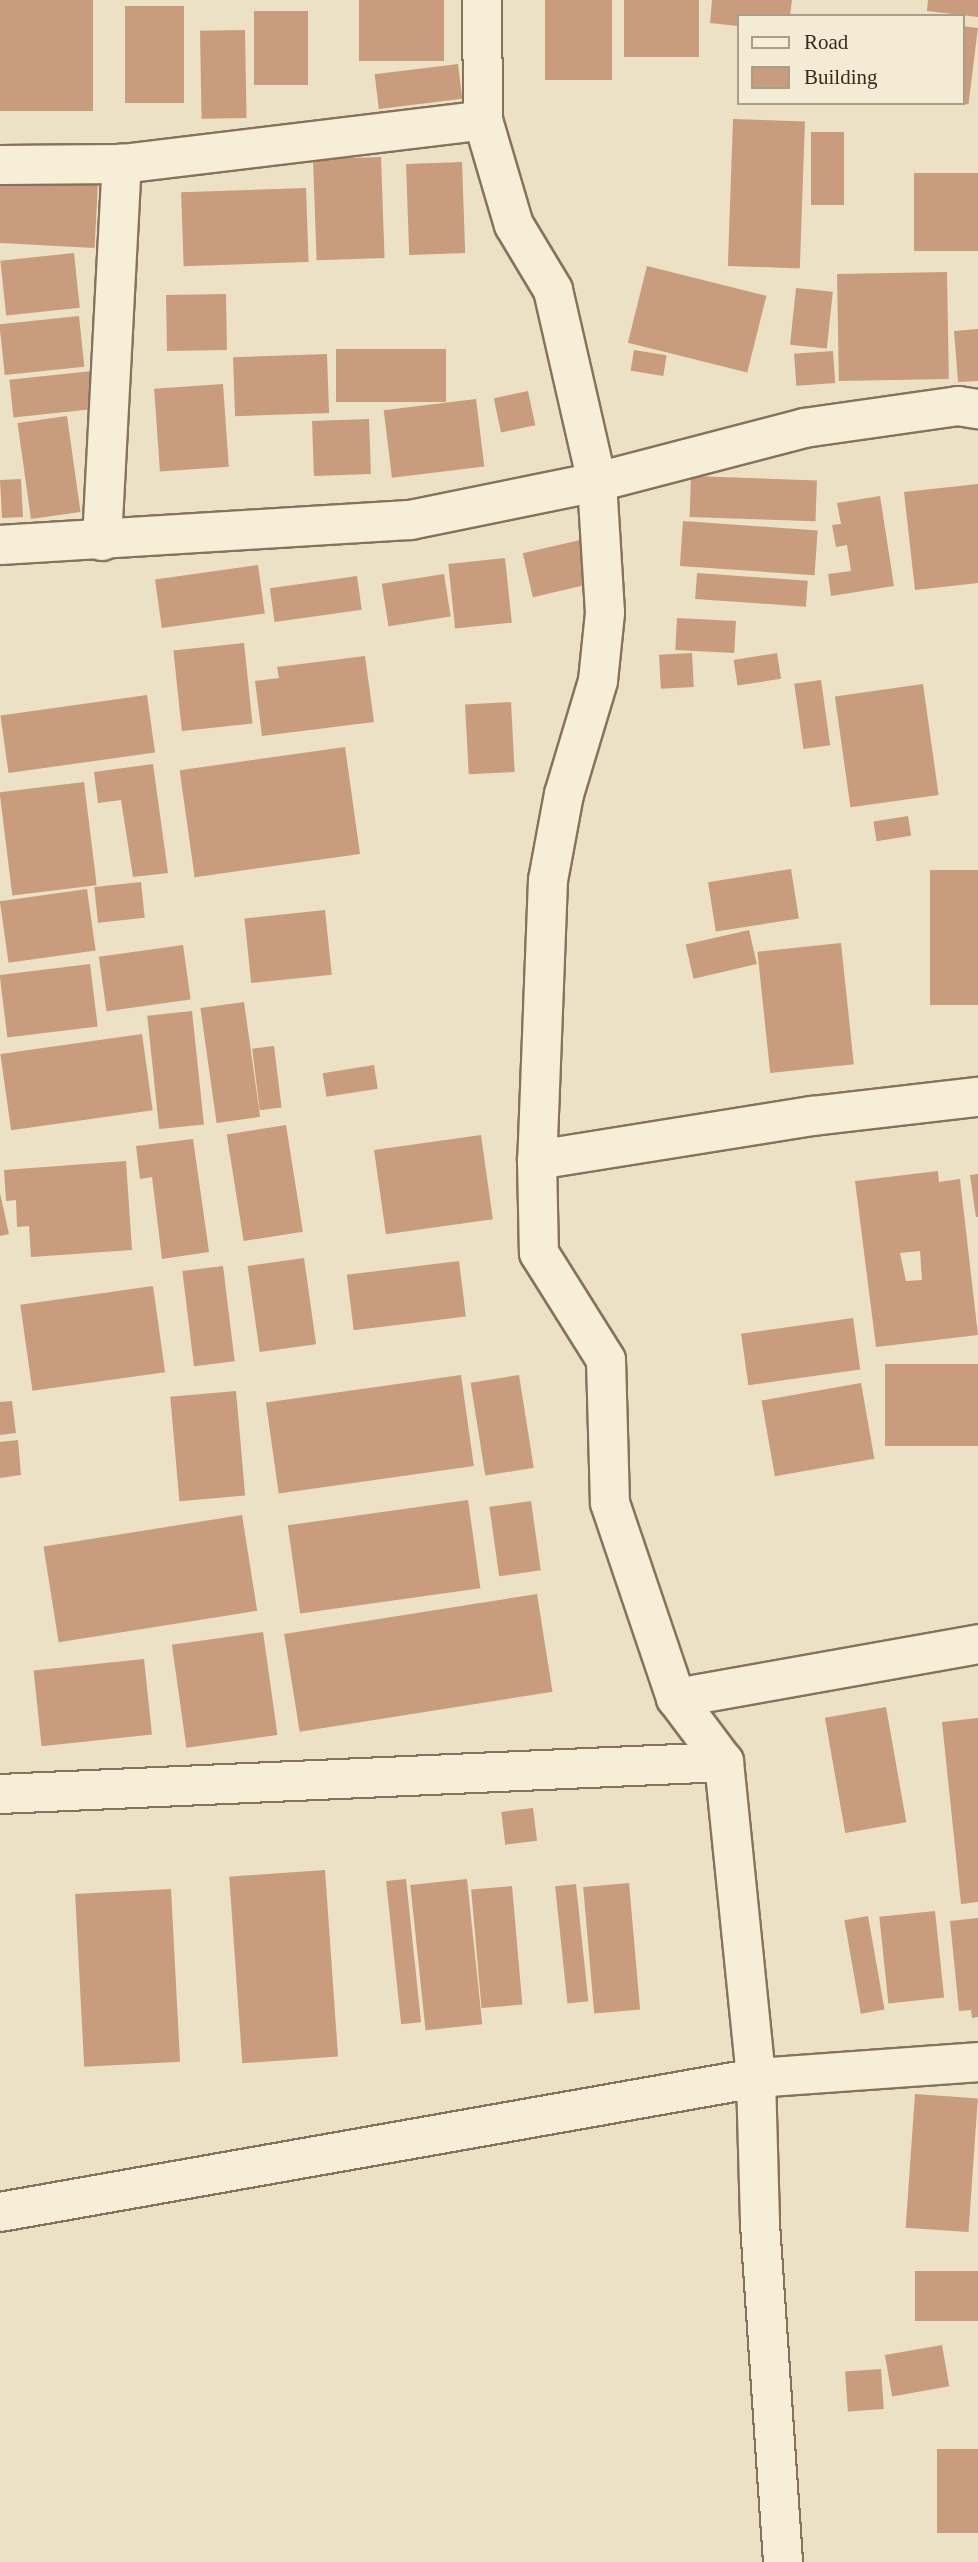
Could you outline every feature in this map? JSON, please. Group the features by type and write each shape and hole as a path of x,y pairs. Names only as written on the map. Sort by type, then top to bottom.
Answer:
{"street":[{"path":"482,0 483,120 514,225 553,290 597,482 605,613 598,681 564,794 548,880 537,1160 540,1253 606,1360 610,1503 676,1698 724,1762 756,2078 760,2224 783,2562"},
{"path":"0,166 122,164 483,120"},
{"path":"102,541 122,164"},
{"path":"0,545 102,541 410,520 597,482 804,428 958,406 978,409"},
{"path":"537,1160 813,1116 978,1097"},
{"path":"676,1698 978,1644"},
{"path":"0,1794 724,1762"},
{"path":"0,2212 756,2078 978,2062"}],"building":[{"path":"0,0 93,0 93,111 0,111"},
{"path":"359,0 444,0 444,61 359,61"},
{"path":"545,0 612,0 612,80 545,80"},
{"path":"624,0 699,0 699,57 624,57"},
{"path":"712,0 792,0 790,14 736,14 736,26 710,23"},
{"path":"928,0 978,0 978,17 927,11"},
{"path":"125,6 184,6 184,103 125,103"},
{"path":"254,11 308,11 308,85 254,85"},
{"path":"964,26 978,28 968,104 964,104"},
{"path":"245,30 247,118 202,119 200,31"},
{"path":"458,64 462,99 379,109 375,74"},
{"path":"733,119 805,122 800,268 728,266"},
{"path":"811,132 844,132 844,205 811,205"},
{"path":"381,157 385,258 317,260 313,159"},
{"path":"462,162 465,253 409,255 406,164"},
{"path":"914,173 978,173 978,251 914,251"},
{"path":"0,180 98,185 95,248 0,243"},
{"path":"306,188 309,262 184,266 181,192"},
{"path":"74,253 80,308 6,315 0,261"},
{"path":"647,266 766,296 747,372 628,343"},
{"path":"947,272 949,379 839,381 837,274"},
{"path":"796,288 833,292 827,349 790,345"},
{"path":"226,294 227,350 167,351 166,295"},
{"path":"79,316 84,367 5,375 0,324"},
{"path":"978,329 978,381 958,382 954,331"},
{"path":"336,349 446,349 446,402 336,402"},
{"path":"634,350 667,355 663,376 631,371"},
{"path":"833,351 835,383 796,386 794,354"},
{"path":"327,354 329,413 235,416 233,357"},
{"path":"92,371 96,409 13,417 9,380"},
{"path":"223,384 229,467 160,472 154,389"},
{"path":"528,391 535,425 501,433 494,398"},
{"path":"476,399 484,466 392,478 384,410"},
{"path":"67,416 80,512 31,519 17,423"},
{"path":"369,419 371,474 314,476 312,421"},
{"path":"691,476 817,480 815,521 690,517"},
{"path":"21,479 23,517 2,518 0,480"},
{"path":"978,484 978,583 915,590 904,492"},
{"path":"880,496 894,586 831,596 828,574 851,571 847,545 836,547 832,525 841,524 837,503"},
{"path":"683,521 818,530 815,575 680,566"},
{"path":"589,538 599,582 533,597 523,553"},
{"path":"505,558 512,623 455,629 448,564"},
{"path":"258,565 265,614 162,628 155,579"},
{"path":"697,573 808,581 806,607 695,599"},
{"path":"444,574 451,616 389,626 382,584"},
{"path":"357,576 362,610 275,622 270,588"},
{"path":"677,618 736,621 734,653 675,650"},
{"path":"244,643 252,724 182,731 173,650"},
{"path":"692,653 694,687 661,689 659,655"},
{"path":"777,653 781,679 738,686 734,660"},
{"path":"365,656 374,722 262,736 255,681 279,678 277,667"},
{"path":"821,680 830,745 803,749 794,684"},
{"path":"923,684 939,795 850,807 835,696"},
{"path":"147,695 155,752 9,773 0,716"},
{"path":"511,702 515,772 469,774 465,704"},
{"path":"345,747 360,854 195,877 180,770"},
{"path":"153,764 168,873 133,877 121,800 98,803 94,772"},
{"path":"84,782 97,885 12,896 0,792"},
{"path":"908,816 911,836 877,841 873,821"},
{"path":"791,869 799,918 716,932 708,882"},
{"path":"930,870 978,870 978,1005 930,1005"},
{"path":"141,882 145,918 98,923 94,887"},
{"path":"87,889 96,950 8,963 0,901"},
{"path":"325,910 332,975 251,983 244,918"},
{"path":"749,930 757,964 694,979 686,945"},
{"path":"841,943 854,1064 770,1073 757,952"},
{"path":"183,945 191,999 106,1011 99,957"},
{"path":"90,964 98,1027 7,1038 0,975"},
{"path":"244,1002 260,1117 217,1123 200,1008"},
{"path":"192,1011 204,1124 159,1129 147,1016"},
{"path":"142,1034 153,1110 11,1130 0,1054"},
{"path":"274,1046 282,1108 260,1110 252,1049"},
{"path":"374,1065 378,1089 326,1097 323,1073"},
{"path":"286,1125 303,1232 244,1241 227,1134"},
{"path":"481,1135 493,1219 386,1234 374,1150"},
{"path":"193,1139 209,1252 162,1259 152,1177 140,1179 136,1146"},
{"path":"126,1161 132,1250 31,1257 29,1226 17,1227 16,1200 6,1201 4,1170"},
{"path":"938,1171 939,1182 960,1179 978,1335 876,1347 855,1181","holes":["920,1251 922,1280 906,1281 900,1253"]},
{"path":"978,1174 978,1217 976,1217 970,1175"},
{"path":"0,1193 9,1234 0,1236"},
{"path":"304,1258 316,1344 260,1352 248,1266"},
{"path":"459,1261 466,1317 354,1330 347,1275"},
{"path":"223,1266 235,1361 194,1366 182,1271"},
{"path":"153,1286 165,1372 32,1391 20,1305"},
{"path":"853,1318 860,1369 748,1385 741,1334"},
{"path":"885,1364 978,1364 978,1446 885,1446"},
{"path":"461,1375 474,1466 279,1494 266,1402"},
{"path":"519,1375 534,1468 485,1476 471,1383"},
{"path":"861,1383 874,1459 775,1476 762,1401"},
{"path":"236,1391 245,1496 179,1501 170,1397"},
{"path":"12,1401 16,1433 0,1435 0,1402"},
{"path":"18,1440 21,1475 0,1478 0,1442"},
{"path":"468,1500 480,1588 300,1613 288,1525"},
{"path":"531,1501 541,1570 499,1576 489,1507"},
{"path":"242,1515 257,1611 59,1642 43,1546"},
{"path":"537,1594 552,1692 300,1732 284,1634"},
{"path":"263,1632 277,1735 186,1748 172,1645"},
{"path":"144,1659 152,1735 42,1746 34,1671"},
{"path":"886,1707 906,1822 845,1833 825,1718"},
{"path":"978,1718 978,1902 961,1904 942,1722"},
{"path":"533,1808 537,1841 505,1845 501,1812"},
{"path":"325,1870 338,2057 242,2063 229,1877"},
{"path":"406,1879 421,2022 401,2024 386,1881"},
{"path":"467,1879 482,2024 426,2030 410,1885"},
{"path":"629,1883 640,2010 594,2014 583,1887"},
{"path":"576,1884 588,2001 567,2004 555,1886"},
{"path":"512,1886 522,2005 482,2008 471,1890"},
{"path":"171,1889 180,2062 84,2067 75,1894"},
{"path":"935,1911 944,1998 888,2003 879,1917"},
{"path":"868,1916 884,2010 861,2014 844,1920"},
{"path":"978,1918 978,2017 972,2018 971,2010 959,2011 950,1921"},
{"path":"915,2094 978,2098 968,2232 906,2228"},
{"path":"915,2271 978,2271 978,2321 915,2321"},
{"path":"942,2345 949,2386 892,2396 885,2355"},
{"path":"881,2369 884,2409 848,2411 845,2372"},
{"path":"937,2449 978,2449 978,2533 937,2533"}]}
